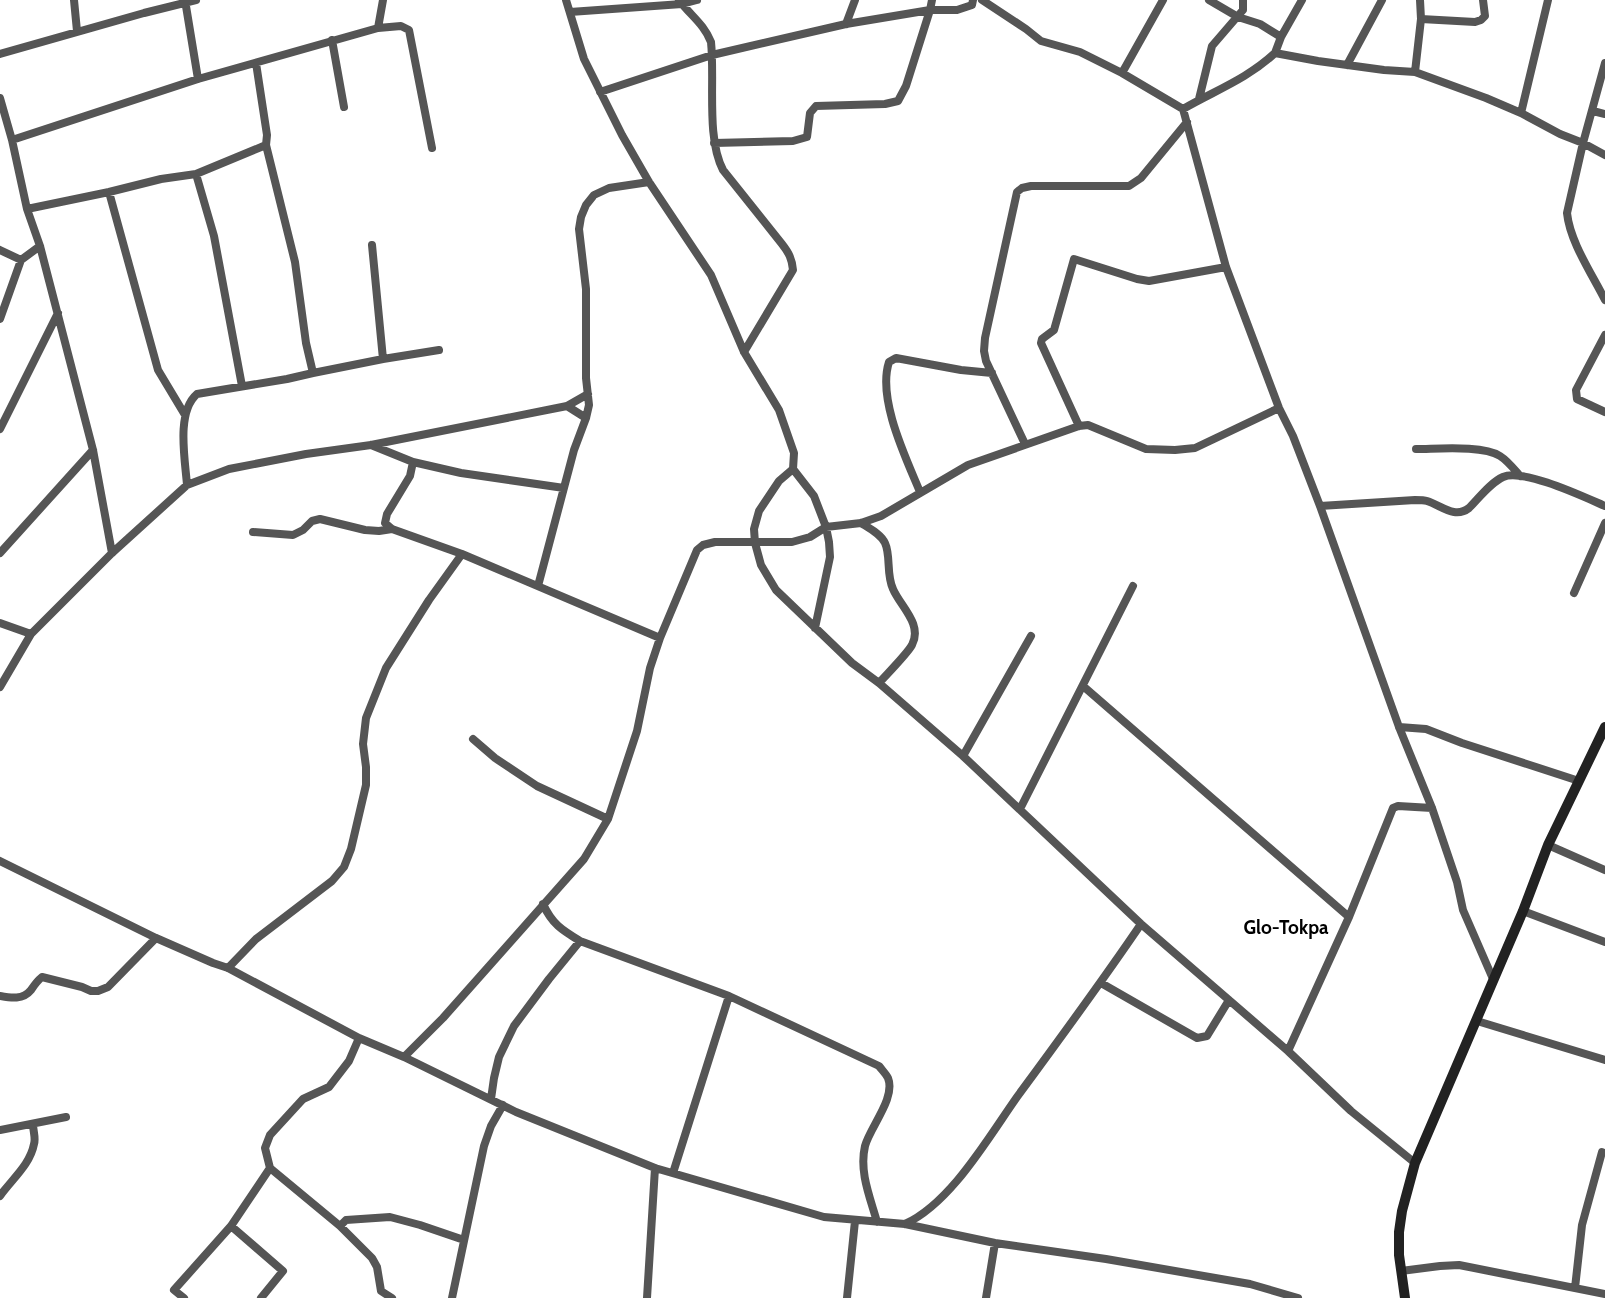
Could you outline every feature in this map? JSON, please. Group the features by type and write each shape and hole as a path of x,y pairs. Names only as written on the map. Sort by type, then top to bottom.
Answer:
{"main road":[{"path":"1405,1298 1399,1255 1402,1211 1415,1163 1523,911 1548,846 1605,727"}],"street":[{"path":"74,0 77,31"},
{"path":"0,54 77,31 196,0"},
{"path":"378,28 384,0"},
{"path":"566,0 584,60 622,135 649,182 711,275 744,352 779,410 794,453 793,469 814,496 830,542 830,557 815,628"},
{"path":"570,12 697,0"},
{"path":"846,24 855,0"},
{"path":"714,143 793,140 807,137 810,113 816,106 884,104 898,101 906,86 932,0"},
{"path":"600,92 712,55 846,24 930,10 965,8 972,5 973,0"},
{"path":"982,0 1041,40 1080,52 1122,72 1183,108 1226,267 1278,408 1293,436 1320,506 1399,727 1432,808 1457,882 1463,910 1493,978"},
{"path":"1122,72 1163,0"},
{"path":"1209,0 1238,17 1260,24 1281,37"},
{"path":"1199,99 1212,46 1243,10 1243,0"},
{"path":"1183,108 1242,78 1275,53 1281,37 1302,0"},
{"path":"1347,65 1382,0"},
{"path":"1416,72 1421,19 1420,0"},
{"path":"1421,19 1475,22 1485,16 1483,0"},
{"path":"1520,113 1548,0"},
{"path":"185,2 198,79"},
{"path":"681,2 689,13 706,29 711,42 714,143 718,162 782,244 790,255 792,263 793,270 744,352"},
{"path":"12,140 198,79 332,40 378,28 401,26 409,30 432,148"},
{"path":"332,40 344,107"},
{"path":"1275,53 1384,70 1416,72 1486,98 1560,134 1583,142 1605,155"},
{"path":"256,63 267,135 266,144 295,262 306,343 313,373"},
{"path":"1605,63 1583,142 1568,213 1568,223 1574,239 1605,300"},
{"path":"0,98 12,140 27,208 40,246 93,450 112,553"},
{"path":"1592,111 1605,114"},
{"path":"1025,444 986,362 984,351 985,338 1017,192 1022,188 1031,186 1129,186 1141,178 1187,122"},
{"path":"27,208 109,192 160,179 196,174 266,144"},
{"path":"196,174 214,236 242,386"},
{"path":"538,586 574,450 589,405 586,378 586,289 579,229 581,217 586,205 594,195 609,188 649,182"},
{"path":"109,192 158,370 186,415"},
{"path":"372,245 383,359"},
{"path":"0,319 22,260 40,246"},
{"path":"0,250 22,260"},
{"path":"1079,426 1041,343 1042,339 1054,330 1074,259 1149,281 1226,267"},
{"path":"0,429 58,313"},
{"path":"1605,335 1576,390 1576,395 1577,399 1605,412"},
{"path":"187,485 183,435 191,399 197,394 439,350"},
{"path":"920,492 889,410 886,372 889,362 896,358 961,370 992,373"},
{"path":"0,687 31,634 112,553 187,485 229,468 306,454 371,445 567,406 588,394"},
{"path":"567,406 586,418"},
{"path":"404,1057 443,1018 584,859 608,819 637,731 650,668 660,638 697,550 703,545 715,542 792,542 810,537 826,527 861,523 882,516 920,492 968,466 1079,426 1088,425 1146,448 1175,450 1195,448 1278,408"},
{"path":"371,445 413,462 461,473 564,488"},
{"path":"1416,449 1487,451 1502,457 1520,476"},
{"path":"0,553 93,450"},
{"path":"413,462 410,476 387,514 385,523 392,529 462,554 660,638"},
{"path":"793,469 779,481 759,511 754,529 754,543 761,565 776,590 852,663 879,683 963,756 1141,924 1288,1051 1351,1111 1415,1163"},
{"path":"1320,506 1421,500 1454,513 1465,511 1504,476 1520,476 1541,480 1605,506"},
{"path":"253,532 293,535 303,530 312,521 320,519 379,532 392,529"},
{"path":"861,523 886,544 890,581 912,620 914,631 913,644 879,683"},
{"path":"1574,593 1605,523"},
{"path":"228,968 256,939 332,881 344,867 366,785 363,744 366,718 386,668 428,600 462,554"},
{"path":"1020,809 1133,586"},
{"path":"0,623 31,634"},
{"path":"963,756 1031,636"},
{"path":"1083,686 1349,917"},
{"path":"1399,727 1426,729 1462,743 1579,781"},
{"path":"473,739 495,758 537,786 608,819"},
{"path":"1288,1051 1349,917 1393,808 1398,806 1432,808"},
{"path":"1548,846 1605,870"},
{"path":"0,861 156,938 228,968 360,1038 404,1057 516,1112 655,1168 824,1217 905,1224 995,1243 1186,1272 1250,1284 1298,1298"},
{"path":"543,904 549,918 561,930 580,942 729,996 879,1066 888,1077 890,1087 865,1146 863,1173 876,1222"},
{"path":"1523,911 1605,942"},
{"path":"905,1224 915,1220 934,1205 981,1150 1141,924"},
{"path":"0,996 12,999 21,997 30,991 36,981 42,977 91,991 98,991 108,987 156,938"},
{"path":"491,1099 499,1057 514,1026 549,979 580,942"},
{"path":"1101,982 1198,1038 1207,1036 1229,1000"},
{"path":"673,1173 729,996"},
{"path":"1476,1021 1605,1060"},
{"path":"360,1038 349,1061 329,1087 303,1099 270,1135 265,1148 270,1168 340,1226 372,1258 377,1267 381,1291 392,1298"},
{"path":"452,1298 484,1146 491,1126 502,1105"},
{"path":"0,1130 66,1116"},
{"path":"0,1196 9,1183 19,1174 32,1152 35,1142 33,1124"},
{"path":"1575,1288 1582,1225 1602,1152"},
{"path":"184,1298 174,1290 231,1226 270,1168"},
{"path":"647,1298 655,1168"},
{"path":"340,1226 346,1220 390,1218 420,1225 464,1240"},
{"path":"847,1298 855,1220"},
{"path":"231,1226 283,1271 261,1298"},
{"path":"986,1298 995,1243"},
{"path":"1401,1271 1459,1265 1605,1294"}],"district":[{"name":"Glo-Tokpa","path":"1286,927"}]}
